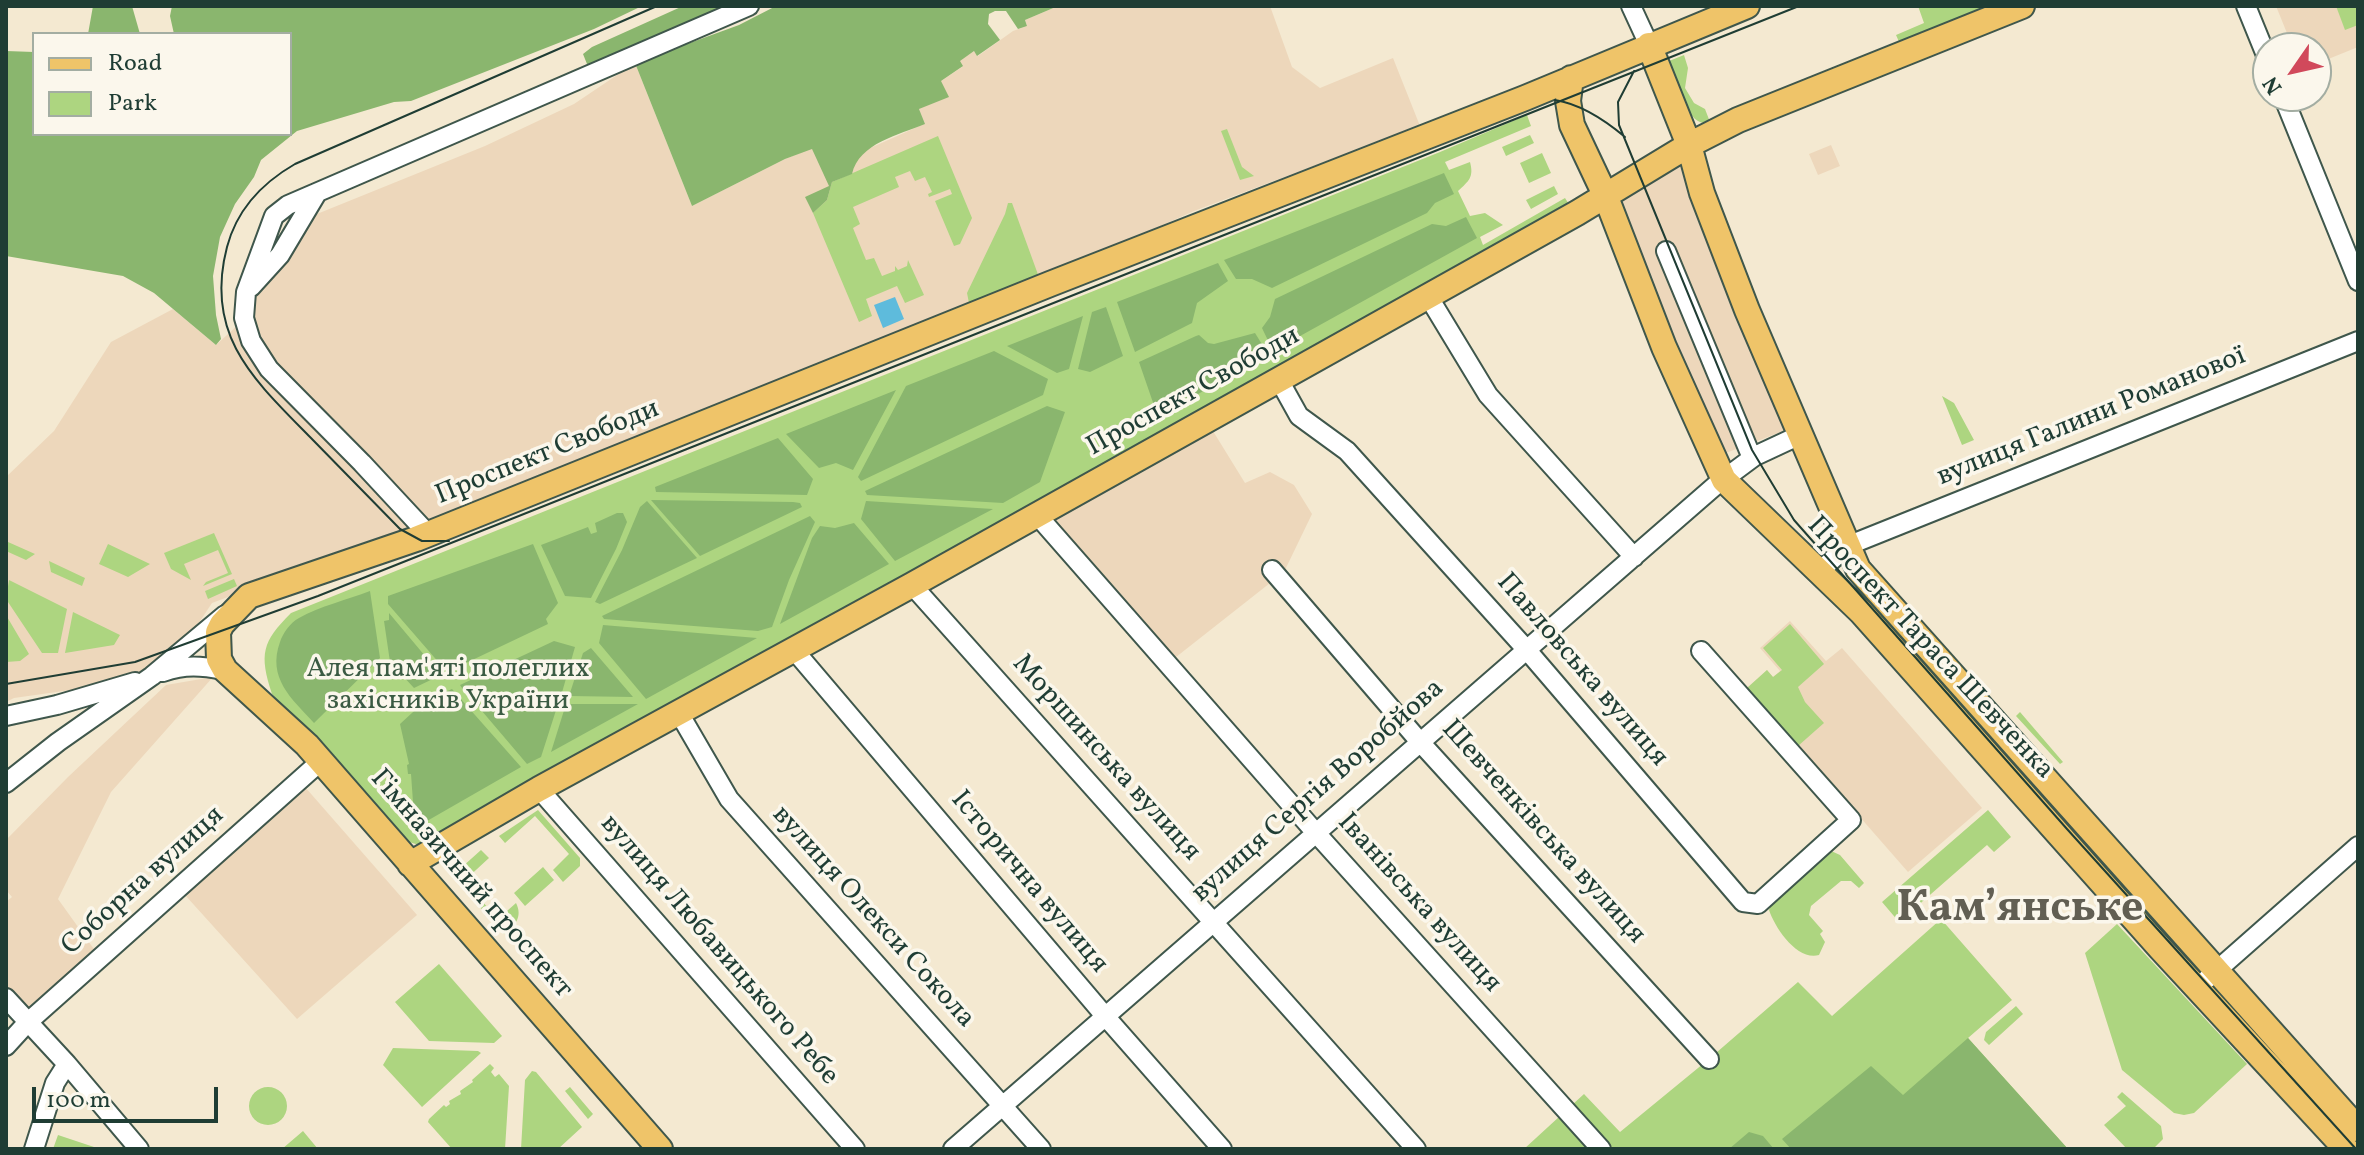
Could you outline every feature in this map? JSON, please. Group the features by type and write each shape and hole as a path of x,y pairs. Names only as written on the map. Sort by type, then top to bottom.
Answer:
{"main road":[{"name":"Проспект Свободи","path":"249,596 428,534 1747,6"},
{"name":"Проспект Свободи","path":"410,864 539,789 912,585 1606,197 1689,145 1738,120 2022,6"},
{"name":"Проспект Тараса Шевченка","path":"1649,45 1689,145 1702,193 1858,569 2346,1149"},
{"name":"Проспект Тараса Шевченка","path":"1571,78 1568,101 1572,125 1606,197 1664,347 1724,480 1861,612 2206,980 2358,1129"},
{"path":"225,670 219,659 218,632 249,596"},
{"name":"Гімназичний проспект","path":"225,670 321,761 650,1146"}],"street":[{"path":"428,534 269,369 251,341 244,318 246,292 274,216 288,205 749,6"},
{"path":"1631,6 1649,45"},
{"path":"2246,6 2257,32"},
{"path":"2289,112 2358,281"},
{"path":"246,292 280,255 317,193"},
{"path":"1666,251 1752,458"},
{"path":"1428,296 1488,395 1634,557"},
{"name":"вулиця Галини Романової","path":"1847,546 2358,341"},
{"name":"Павловська вулиця","path":"1279,380 1299,416 1347,451 1526,649 1743,902 1758,904 1851,820 1701,651"},
{"name":"вулиця Сергія Воробйова","path":"953,1149 1724,480 1752,458 1800,435"},
{"name":"Іванівська вулиця","path":"1037,515 1316,833 1601,1149"},
{"path":"1819,572 1847,546"},
{"name":"Шевченківська вулиця","path":"1272,570 1420,742 1709,1059"},
{"name":"Моршинська вулиця","path":"912,585 1416,1149"},
{"name":"Проспект Свободи","path":"6,783 152,676 249,596"},
{"path":"185,650 225,670"},
{"name":"Історична вулиця","path":"794,650 1222,1149"},
{"path":"6,716 57,705 188,666 225,670"},
{"name":"вулиця Олекси Сокола","path":"679,713 729,799 1041,1149"},
{"name":"Соборна вулиця","path":"6,1046 27,1023 321,761"},
{"name":"вулиця Любавицького Ребе","path":"539,789 855,1149"},
{"path":"2206,980 2358,846"},
{"path":"6,998 139,1149"},
{"path":"34,1149 55,1083 67,1064"}],"shaded area":[{"path":"1058,6 1270,6 1292,67 1320,88 1393,58 1420,126 1194,211 1040,280 665,431 212,603 163,677 14,698 6,702 6,477 54,431 111,342 173,309 216,345 249,315 252,292 307,218 485,146 574,104 635,63 692,206 812,148 823,169 924,124 919,109 941,81 962,67 959,61 974,51 978,56 1013,31 1027,26 1025,20"},
{"path":"2276,6 2358,6 2358,47 2332,58 2332,32 2287,32"},
{"path":"1831,145 1840,166 1818,175 1809,154"},
{"path":"1677,158 1786,430 1718,456 1612,198"},
{"path":"1208,423 1245,483 1270,472 1294,485 1312,514 1284,572 1171,661 1043,516"},
{"path":"1790,621 1826,661 1842,648 1982,808 1908,872 1747,688 1767,670 1773,677 1780,671 1760,648"},
{"path":"213,677 111,792 58,899 96,952 28,1016 6,991 6,902 12,897 6,890 6,840 166,685"},
{"path":"305,787 417,915 297,1019 185,895"}],"green space":[{"path":"93,6 132,6 139,32 88,32"},
{"path":"172,6 642,6 594,29 411,101 394,102 292,135 292,32 174,32 170,16"},
{"path":"683,6 733,6 592,67 587,64 583,54 592,47"},
{"path":"776,6 1058,6 1025,20 1027,26 1018,29 1006,11 989,14 988,24 1000,40 977,56 974,51 960,61 963,66 941,81 949,97 919,109 925,124 871,147 856,163 852,174 832,182 827,200 813,213 805,197 829,186 812,149 785,159 692,206 635,63 739,25"},
{"path":"1918,6 1993,6 1900,44 1896,35 1924,23"},
{"path":"2336,6 2358,6 2358,25 2345,30"},
{"path":"6,51 32,52 32,136 291,136 261,160 220,237 213,276 221,339 216,345 154,293 123,276 6,256"},
{"path":"1684,55 1688,68 1685,88 1694,103 1705,109 1710,122 1702,123 1695,119 1679,90 1669,61"},
{"name":"Алея пам'яті полеглих захісників України","path":"1527,115 1531,126 1445,162 1449,170 1470,162 1470,178 1458,191 1470,216 1485,213 1503,225 1480,237 1483,245 1565,198 1570,206 419,845 393,831 272,694 265,669 266,649 274,632 291,613"},
{"path":"1227,129 1242,167 1254,176 1240,180 1221,131"},
{"path":"1530,135 1534,143 1506,156 1502,147"},
{"path":"938,136 972,218 960,244 954,246 935,201 952,194 950,189 929,197 928,194 932,192 925,177 915,181 910,171 895,177 899,187 853,207 860,224 853,228 866,260 874,258 882,276 895,271 895,266 898,270 907,266 908,260 924,295 905,303 897,286 866,299 872,316 859,322 813,213 827,200 832,182"},
{"path":"1542,153 1551,173 1529,183 1520,163"},
{"path":"1444,173 1454,194 1435,203 1427,213 1272,288 1252,279 1236,279 1224,260"},
{"path":"1554,186 1558,194 1531,209 1526,200"},
{"path":"1008,203 1012,203 1040,280 970,308 967,293"},
{"path":"1466,217 1477,238 1273,351 1262,328 1270,317 1275,299 1432,224 1446,226"},
{"path":"1218,263 1228,281 1197,303 1192,323 1135,352 1117,302"},
{"path":"1106,307 1123,356 1090,372 1078,369 1092,312"},
{"path":"1083,316 1069,369 1057,373 1007,346"},
{"path":"1255,333 1268,354 1158,417 1139,362 1199,335 1214,344"},
{"path":"994,351 1048,379 1043,395 861,481 858,477 906,386"},
{"path":"896,390 853,470 836,463 819,468 786,434"},
{"path":"1942,396 1954,403 1974,440 1962,445"},
{"path":"1047,406 1065,412 1040,482 1003,503 867,495 865,491"},
{"path":"778,438 813,479 807,495 656,492 655,487"},
{"path":"651,500 793,502 800,503 802,507 700,556"},
{"path":"647,501 697,558 600,604 595,602 640,507"},
{"path":"866,501 993,509 895,561 861,519"},
{"path":"623,513 627,522 591,598 565,596 541,545 588,527 591,534 597,532 595,523"},
{"path":"810,516 815,522 772,627 758,631 604,619 602,616"},
{"path":"854,523 889,564 780,624 812,538 820,526 835,528"},
{"path":"214,533 232,574 203,586 228,573 218,550 184,564 191,580 171,569 164,553"},
{"path":"8,542 35,554 26,560 6,551"},
{"path":"108,544 150,564 128,577 99,564"},
{"path":"533,544 558,603 546,619 548,624 447,672 388,604 388,596"},
{"path":"49,561 85,578 82,586 51,572"},
{"path":"234,579 237,586 208,599 205,591"},
{"path":"9,580 67,609 58,653 42,653 6,599"},
{"path":"370,591 380,658 314,723 290,696 279,677 277,655 281,639 299,618"},
{"path":"73,612 120,635 114,645 65,653"},
{"path":"389,613 441,675 414,688 390,662 384,621 389,620"},
{"path":"6,615 29,654 20,661 6,662"},
{"path":"1790,624 1824,664 1798,687 1805,702 1824,723 1798,746 1747,688 1767,670 1773,677 1782,670 1763,648"},
{"path":"603,625 757,638 646,699 599,643"},
{"path":"554,641 575,647 561,696 475,696 464,691 460,685"},
{"path":"591,648 633,697 569,696 583,653"},
{"path":"452,689 521,767 420,825 414,816 411,774 408,774 409,764 400,724 425,701"},
{"path":"476,704 558,704 541,757 527,764"},
{"path":"566,704 638,704 551,752"},
{"path":"2020,712 2063,762 2060,764 2016,716"},
{"path":"538,810 580,858 580,866 563,882 553,870 569,854 535,816 505,843 499,836"},
{"path":"1988,810 2011,837 1994,852 1987,845 1899,922 1882,902"},
{"path":"481,850 489,858 464,881 498,919 516,903 519,913 517,921 504,934 452,876"},
{"path":"1829,850 1840,855 1864,883 1859,888 1851,881 1841,881 1811,906 1809,915 1823,931 1820,934 1825,942 1819,955 1811,956 1788,942 1769,910 1773,901"},
{"path":"543,867 554,880 525,906 514,893"},
{"path":"1941,919 2012,1000 1968,1038 2068,1149 1524,1149 1584,1094 1620,1132 1798,982 1832,1016"},
{"path":"2117,924 2247,1064 2194,1113 2174,1113 2122,1070 2085,953"},
{"path":"439,964 502,1036 494,1043 429,1041 395,1002"},
{"path":"2016,1006 2023,1014 1989,1045 1984,1040 1986,1032"},
{"path":"1968,1038 2068,1149 1791,1149 1782,1139 1871,1066 1903,1095"},
{"path":"393,1048 481,1053 422,1107 383,1065"},
{"path":"490,1064 495,1077 499,1074 509,1086 505,1149 452,1149 428,1122 429,1119 444,1105 450,1104 449,1101 461,1094 460,1091"},
{"path":"532,1071 582,1127 558,1149 521,1149 525,1080"},
{"path":"268,1087 282,1092 287,1106 282,1120 268,1125 254,1120 249,1106 254,1092"},
{"path":"570,1087 593,1114 588,1119 565,1091"},
{"path":"2122,1092 2161,1126 2163,1139 2153,1149 2127,1149 2104,1125 2126,1106 2117,1097"},
{"path":"303,1131 318,1149 282,1149"},
{"path":"1749,1132 1763,1136 1774,1149 1729,1149"},
{"path":"58,1135 94,1147 53,1149"}],"water":[{"path":"895,297 904,319 883,328 874,305"}],"tram line":[{"path":"449,541 422,541 400,529 253,375 238,353 222,306 222,278 231,233 252,198 295,164 657,6"},
{"path":"6,684 135,662 318,596 1799,6"},
{"path":"1634,71 1618,102 1619,125 1752,450 1794,520 2356,1149"},
{"path":"1555,100 1592,114 1625,137"}],"district":[{"name":"Кам’янське","path":"2020,912"}]}
